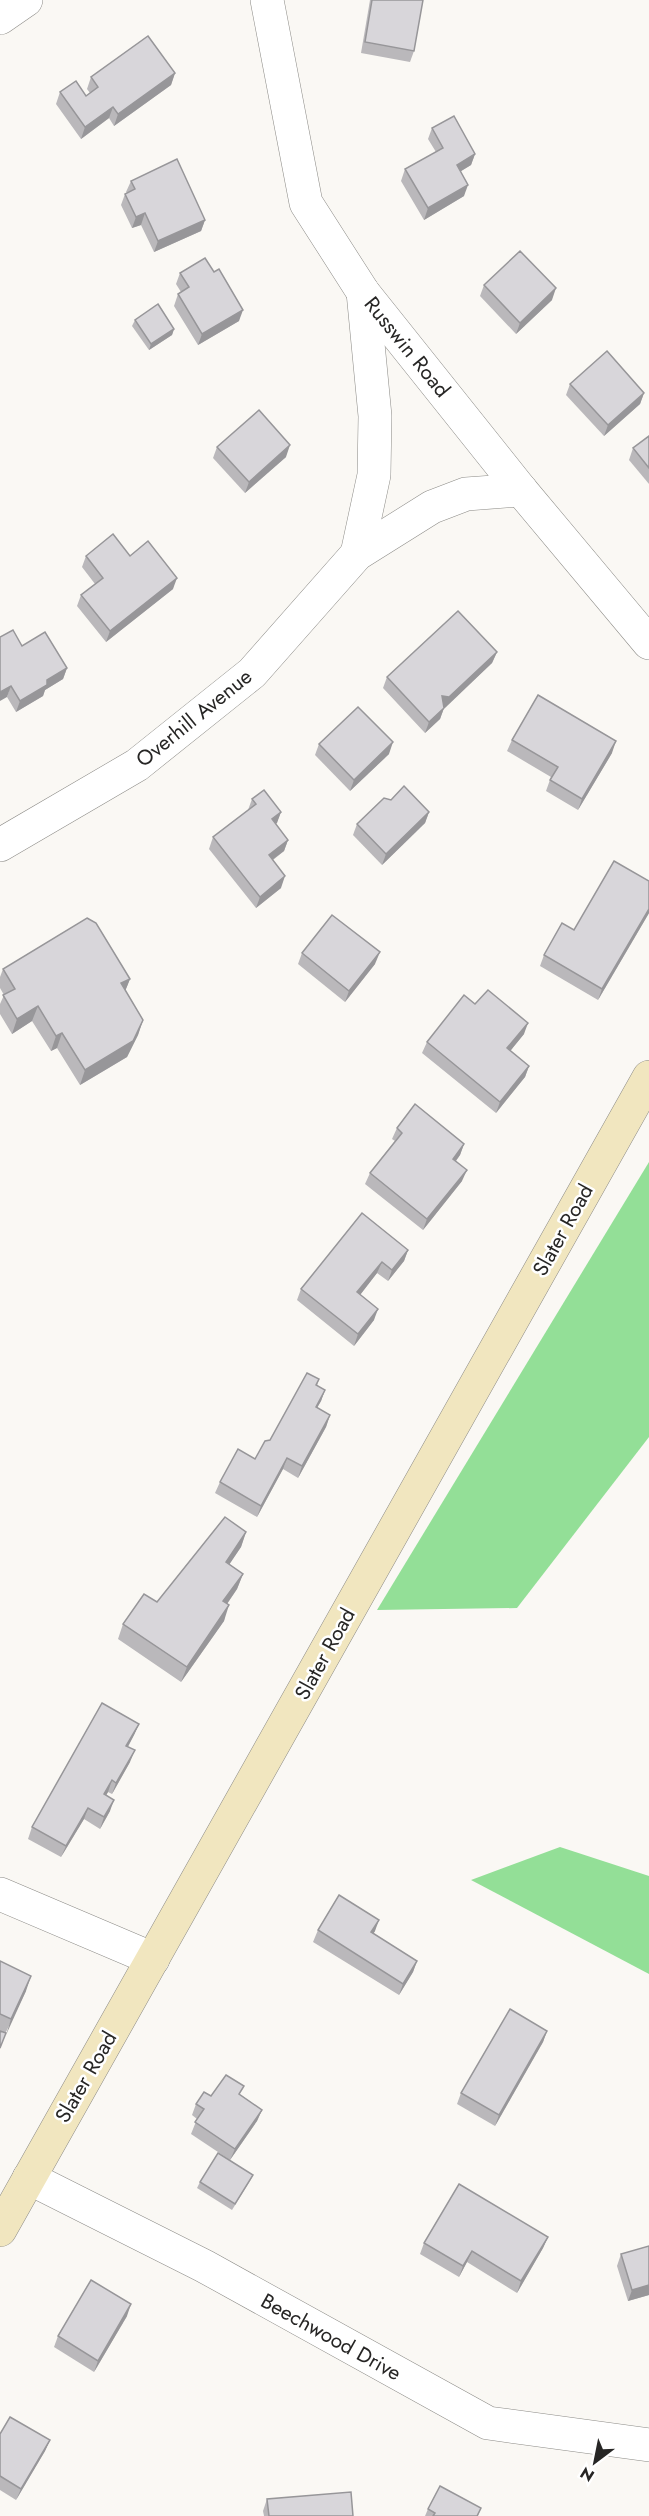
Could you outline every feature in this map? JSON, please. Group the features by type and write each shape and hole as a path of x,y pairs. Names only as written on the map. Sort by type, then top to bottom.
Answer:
{"main road":[{"name":"Slater Road","path":"0,2230 649,1077"}],"street":[{"path":"0,18 26,0"},
{"name":"Russwin Road","path":"267,0 306,203 363,292 521,490 649,643"},
{"name":"Overhill Avenue","path":"357,554 374,475 375,416 363,292"},
{"name":"Overhill Avenue","path":"0,845 137,765 234,687 252,672 357,554 432,507 466,494 521,490"},
{"path":"0,1894 153,1959"},
{"name":"Beechwood Drive","path":"29,2178 204,2266 488,2423 649,2445"}],"green space":[{"path":"649,1162 649,1437 517,1608 377,1610"},
{"path":"560,1847 649,1876 649,1974 471,1880"}],"building":[{"path":"372,0 423,0 414,51 365,42"},
{"path":"148,36 175,73 118,114 113,107 85,127 60,92 76,81 86,96 98,87 91,77"},
{"path":"454,116 475,154 457,165 468,185 428,208 405,169 443,148 432,128"},
{"path":"177,159 205,220 158,241 145,213 136,217 125,194 135,189 131,181"},
{"path":"520,251 556,288 520,323 484,285"},
{"path":"205,258 214,272 219,269 243,310 202,334 178,294 189,287 180,273"},
{"path":"158,304 174,329 151,344 135,320"},
{"path":"607,351 644,393 608,425 570,384"},
{"path":"259,410 290,445 249,482 217,447"},
{"path":"649,436 649,468 633,448"},
{"path":"113,534 130,556 148,541 177,578 110,631 81,595 103,578 86,556"},
{"path":"458,611 497,652 449,697 442,696 444,708 429,722 387,677"},
{"path":"13,630 22,646 45,632 67,668 47,680 47,685 20,701 11,686 0,692 0,637"},
{"path":"538,695 616,741 582,799 550,780 558,767 512,740"},
{"path":"358,707 393,742 354,780 319,744"},
{"path":"404,786 429,812 386,854 357,824 384,798 391,800"},
{"path":"264,790 281,812 272,819 288,840 269,855 285,876 260,897 213,837 256,804 252,799"},
{"path":"614,861 649,881 649,909 602,989 544,955 562,923 574,930"},
{"path":"332,915 380,952 349,991 302,953"},
{"path":"87,918 96,923 130,979 121,983 143,1020 133,1041 85,1070 62,1033 56,1036 38,1006 17,1019 3,995 15,989 3,969"},
{"path":"488,990 528,1023 507,1048 529,1066 500,1102 427,1042 464,995 475,1004"},
{"path":"415,1104 464,1144 453,1159 467,1170 427,1219 370,1173 402,1133 397,1128"},
{"path":"362,1213 408,1250 392,1270 382,1262 357,1292 378,1309 358,1334 301,1289"},
{"path":"307,1373 319,1379 316,1385 325,1390 316,1407 330,1415 302,1466 287,1458 261,1506 220,1482 238,1449 255,1459 265,1441 270,1440"},
{"path":"225,1517 246,1532 226,1562 243,1574 223,1601 229,1605 187,1667 123,1624 144,1594 157,1602"},
{"path":"102,1703 139,1724 126,1746 135,1750 116,1783 112,1780 104,1794 114,1800 104,1817 88,1808 66,1846 32,1827"},
{"path":"339,1895 379,1920 371,1932 417,1961 403,1984 318,1930"},
{"path":"0,1961 31,1976 11,2019 0,2014"},
{"path":"510,2009 547,2031 499,2115 461,2093"},
{"path":"0,2031 6,2033 0,2048"},
{"path":"226,2075 244,2086 239,2094 262,2110 235,2149 195,2122 204,2109 196,2104 204,2092 211,2096"},
{"path":"218,2153 253,2175 235,2204 200,2182"},
{"path":"459,2184 548,2237 521,2281 472,2251 463,2266 424,2243"},
{"path":"649,2246 649,2285 632,2290 621,2254"},
{"path":"91,2280 131,2304 98,2361 58,2336"},
{"path":"10,2417 50,2440 21,2489 0,2476 0,2434"},
{"path":"440,2486 481,2508 477,2516 433,2516 435,2513 428,2509"},
{"path":"351,2492 353,2516 269,2516 267,2499"}]}
